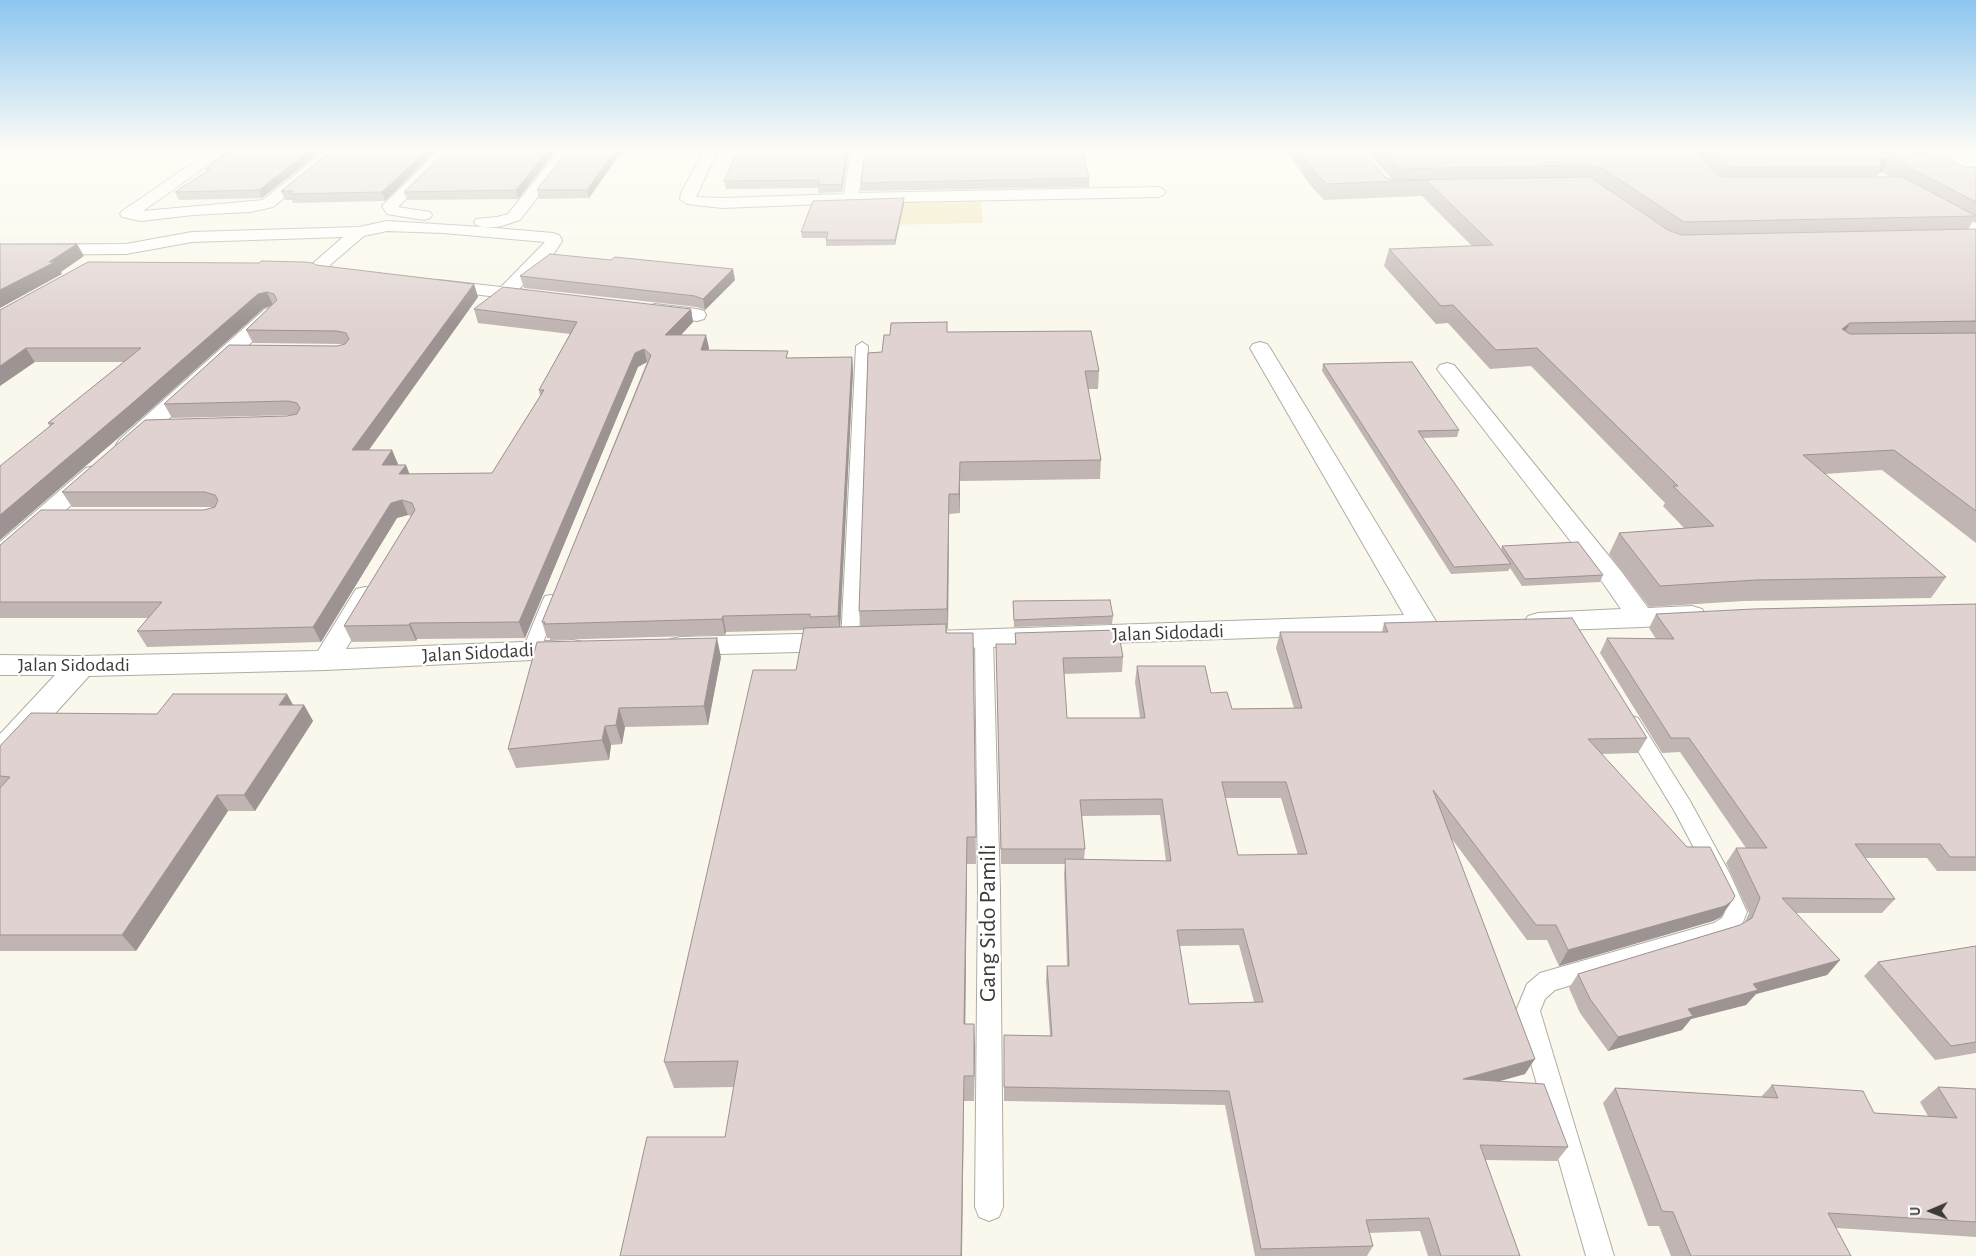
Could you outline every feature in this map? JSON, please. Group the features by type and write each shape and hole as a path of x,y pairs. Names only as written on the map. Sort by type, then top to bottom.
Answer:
{"street":[{"path":"139,207 128,214 141,216 193,210 252,207"},
{"path":"390,207 393,211 482,222 498,222 511,219 523,207"},
{"path":"1933,207 1976,230"},
{"path":"0,250 126,249 192,237 359,232 378,227 400,226 553,238 554,241 548,248 505,292"},
{"path":"359,232 315,265 327,272 369,278"},
{"path":"1956,240 1976,239"},
{"path":"92,268 126,249"},
{"path":"417,283 543,297"},
{"path":"639,308 697,315"},
{"path":"0,555 147,427 272,314"},
{"path":"1260,348 1423,623"},
{"path":"233,350 260,351"},
{"path":"1447,369 1612,577 1641,618"},
{"path":"147,427 176,426"},
{"path":"45,516 74,516"},
{"path":"326,660 377,575"},
{"path":"1511,622 1575,630 1641,618 1716,614"},
{"name":"Jalan Sidodadi","path":"908,641 984,640 1453,623"},
{"path":"660,647 879,641"},
{"name":"Jalan Sidodadi","path":"0,665 81,666 326,660 531,650 600,649"},
{"path":"0,754 81,666"}],"lane":[{"path":"850,642 862,346"},
{"path":"531,650 556,587"},
{"name":"Gang Sido Pamili","path":"984,640 989,890 989,1206"},
{"path":"1600,1256 1528,1010 1536,992 1548,981 1720,931 1731,925 1736,912 1722,880 1683,807 1621,706"}],"shaded area":[{"path":"879,207 981,207 983,223 878,225"}],"building":[{"path":"811,207 902,207 895,240 826,240 828,232 801,232"},
{"path":"1453,207 1634,207 1668,230 1681,235 1976,229 1976,321 1850,323 1842,329 1850,334 1976,333 1976,511 1894,450 1803,455 1946,577 1756,580 1660,586 1619,533 1714,526 1673,486 1678,486 1537,348 1496,350 1453,305 1441,306 1389,249 1493,245"},
{"path":"1661,207 1958,207 1976,216 1684,222"},
{"path":"0,244 77,244 49,262 55,262 0,290"},
{"path":"550,254 611,260 615,257 733,269 703,299 695,296 520,276"},
{"path":"262,261 304,262 474,284 352,450 392,450 382,465 406,465 399,474 492,473 544,390 539,390 577,322 474,309 503,287 691,309 665,335 706,335 701,350 788,351 786,358 852,357 838,616 810,617 810,614 723,616 722,619 544,624 545,622 542,622 651,355 644,349 635,353 519,622 344,626 415,510 412,503 402,500 391,503 313,627 137,631 162,602 0,602 0,545 41,510 204,510 215,507 218,500 215,495 205,492 62,492 145,420 287,416 297,414 300,408 297,403 288,401 164,404 229,345 337,346 345,344 349,339 346,333 337,331 246,330 277,300 274,294 267,292 258,294 0,515 0,466 54,423 48,423 141,348 26,348 0,366 0,310 88,262 259,263"},
{"path":"947,322 947,332 1091,331 1099,371 1085,371 1101,460 960,462 959,494 949,494 947,609 859,611 868,353 882,352 884,335 890,335 891,323"},
{"path":"1412,362 1459,430 1418,431 1511,564 1454,567 1323,364"},
{"path":"1578,542 1603,575 1525,579 1502,546"},
{"path":"1110,600 1113,616 1014,620 1013,601"},
{"path":"1976,604 1976,857 1950,857 1940,844 1855,844 1895,899 1782,898 1840,960 1753,984 1758,990 1688,1009 1693,1016 1618,1037 1590,999 1578,974 1740,925 1752,918 1760,898 1736,848 1767,848 1689,738 1671,738 1607,638 1674,639 1656,614 1753,609"},
{"path":"1572,618 1647,738 1588,739 1687,847 1710,847 1735,896 1725,906 1568,950 1556,925 1536,925 1433,790 1535,1059 1463,1079 1544,1084 1568,1147 1480,1145 1520,1256 1441,1256 1429,1218 1366,1220 1373,1246 1261,1249 1229,1091 1004,1087 1004,1035 1052,1036 1047,966 1069,966 1065,859 1171,861 1162,799 1080,800 1085,849 1001,849 996,644 1016,644 1015,633 1118,630 1123,657 1063,658 1067,718 1145,718 1137,666 1205,666 1211,693 1227,692 1232,709 1302,708 1280,632 1388,632 1384,623","holes":["1222,782 1286,782 1307,854 1238,855","1243,929 1263,1002 1189,1004 1177,930"]},
{"path":"946,624 946,633 973,633 976,837 967,837 964,1024 974,1024 974,1076 964,1076 961,1256 620,1256 647,1137 725,1137 738,1061 664,1062 753,670 796,670 804,628"},
{"path":"717,638 704,706 619,708 616,725 605,726 602,740 508,749 537,642"},
{"path":"173,694 287,694 279,705 304,705 244,795 217,795 122,935 0,935 0,788 10,777 0,776 0,746 31,713 157,714"},
{"path":"1976,946 1976,1042 1951,1046 1878,962"},
{"path":"1772,1085 1863,1091 1874,1113 1957,1118 1938,1087 1976,1089 1976,1222 1828,1213 1851,1256 1691,1256 1673,1212 1662,1211 1615,1088 1778,1098"}]}
